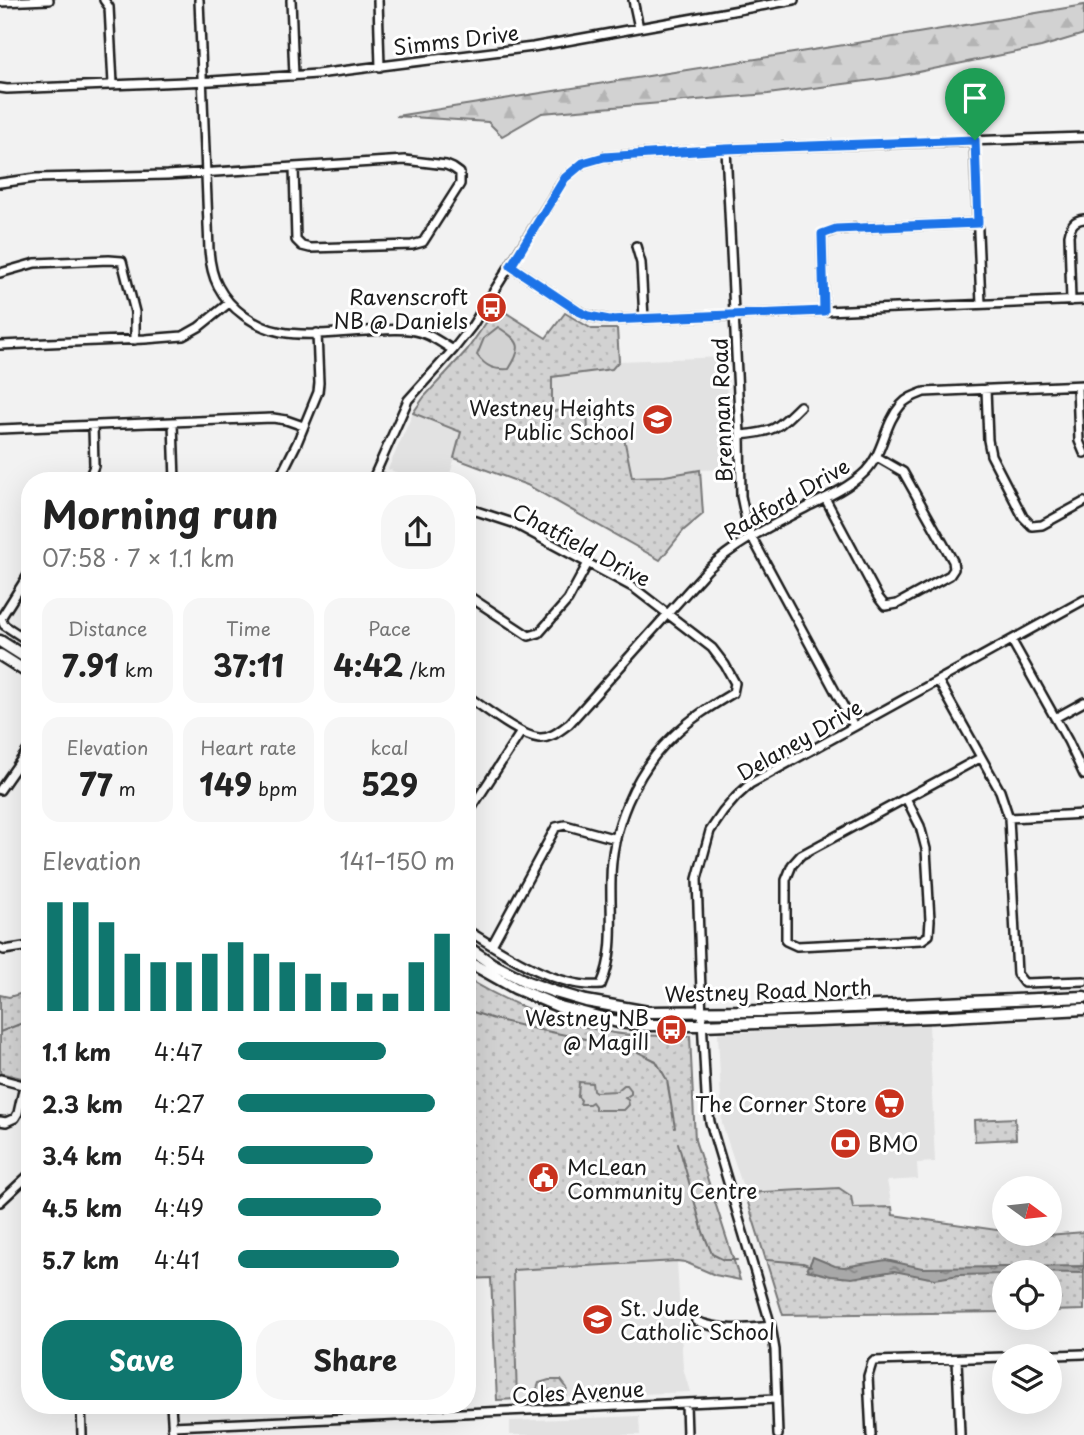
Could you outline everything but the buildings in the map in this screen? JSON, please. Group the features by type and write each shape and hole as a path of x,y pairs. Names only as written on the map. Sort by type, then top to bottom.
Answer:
{"main road":[{"path":"0,641 21,654"},
{"path":"12,662 18,652"},
{"path":"0,655 21,668"},
{"name":"Westney Road North","path":"476,953 527,982 555,992 586,1001 702,1019 933,1017 1084,1009"},
{"name":"Westney Road North","path":"476,966 515,988 560,1007 618,1022 646,1025 761,1011 1084,997"}],"street":[{"path":"0,2 50,0"},
{"path":"104,0 109,7 113,84"},
{"path":"199,0 209,250 211,269 217,285 229,303 264,327 282,332 402,329 426,334 453,351"},
{"path":"291,0 294,76"},
{"path":"378,0 380,67"},
{"path":"633,0 639,29"},
{"name":"Simms Drive","path":"0,88 294,76 380,67 533,47 794,0"},
{"path":"973,113 981,304"},
{"path":"377,472 408,400 472,326 565,178 583,163 604,157 726,149 1084,137"},
{"name":"Brennan Road","path":"726,149 741,496 748,530 854,726"},
{"path":"0,183 36,178 206,172 405,160 453,168 460,173 460,184 422,242 412,245 310,248 302,246 296,240 294,167"},
{"path":"1071,301 1069,235 1071,225 1084,219"},
{"path":"824,311 822,234 836,229 978,223"},
{"path":"636,246 641,263 644,318"},
{"path":"0,274 35,264 122,261 135,312 135,340"},
{"path":"511,266 578,311 609,320 1084,300"},
{"path":"0,345 183,336 229,303"},
{"path":"282,472 318,392 317,333"},
{"path":"1081,385 1079,441 1084,453"},
{"name":"Radford Drive","path":"521,732 540,738 553,735 569,724 721,557 849,485 865,472 877,457 901,405 911,397 924,391 1081,385"},
{"path":"986,390 990,455 1023,517 1031,526 1042,525 1084,502"},
{"path":"740,435 758,434 776,428 800,406"},
{"path":"0,429 273,418 303,426"},
{"path":"173,423 175,472"},
{"path":"92,472 94,466 93,426"},
{"path":"825,498 885,606 897,604 950,575 954,569 953,561 903,472 877,457"},
{"name":"Chatfield Drive","path":"476,511 513,523 634,588 712,648 735,682 733,693 699,714 673,736 645,771 631,797 616,839 611,877 612,942 606,974 601,985 589,986 544,974 476,936"},
{"path":"476,601 529,636 539,633 568,600 588,563"},
{"path":"21,586 1,618 4,625 21,636"},
{"name":"Delaney Drive","path":"778,1435 775,1350 771,1326 712,1132 706,1095 697,879 710,831 729,804 750,784 1084,600"},
{"path":"1012,641 1084,775"},
{"path":"939,682 1000,791 1009,818 1017,974 1024,983 1084,981"},
{"path":"476,702 521,732 476,801"},
{"path":"1055,718 1084,702"},
{"path":"906,798 920,826 926,849 929,935 922,940 797,946 786,941 786,880 792,865 801,855 906,798 980,758"},
{"path":"0,790 21,760"},
{"path":"1009,818 1084,814"},
{"path":"492,946 556,827 565,825 616,839"},
{"path":"0,948 4,950 21,947"},
{"path":"0,1079 21,1084"},
{"path":"0,1121 6,1122 15,1118 21,1104"},
{"path":"0,1202 21,1182"},
{"path":"696,1321 722,1329 771,1326"},
{"path":"1062,1355 1084,1354"},
{"path":"871,1435 868,1376 874,1361 992,1358"},
{"path":"957,1360 960,1435"},
{"name":"Coles Avenue","path":"476,1410 542,1411 776,1399"},
{"path":"686,1404 687,1435"},
{"path":"81,1414 82,1435"},
{"path":"171,1414 173,1435"},
{"name":"Coles Avenue","path":"172,1426 370,1414"}],"shaded area":[{"name":"Westney Heights Public School","path":"725,357 730,469 632,477 622,428 588,432 552,411 551,377 612,369 619,361"},
{"path":"413,413 462,432 451,472 395,472 388,469"},
{"path":"929,1024 935,1162 917,1163 918,1179 887,1181 892,1207 853,1208 839,1188 745,1193 722,1124 718,1033"},
{"name":"St. Jude Catholic School","path":"677,1261 683,1368 690,1392 517,1399 513,1270"},
{"path":"639,1416 640,1435 510,1435 510,1421"}],"green space":[{"path":"1084,5 1084,34 1041,47 889,78 768,94 542,113 502,136 488,122 396,116 888,38"},
{"path":"497,307 546,338 565,313 592,329 617,329 619,361 612,369 552,377 552,411 587,409 588,432 622,428 632,477 665,476 700,470 703,514 684,530 660,560 527,485 454,458 461,432 413,413 467,350"},
{"path":"498,327 511,336 517,345 517,355 509,369 491,367 477,355 484,338"},
{"path":"476,984 538,1013 576,1025 623,1034 690,1036 695,1140 740,1280 715,1275 677,1261 513,1270 517,1399 497,1400 491,1278 476,1279"},
{"path":"21,994 21,1078 0,1073 0,995 9,997"},
{"path":"579,1082 592,1083 596,1092 617,1091 627,1085 631,1090 631,1094 625,1098 629,1105 624,1110 595,1110 592,1102 580,1104"},
{"path":"1015,1118 1016,1139 975,1141 974,1120"},
{"path":"839,1188 851,1196 853,1208 892,1207 893,1215 992,1229 992,1246 1062,1246 1062,1234 1084,1232 1084,1310 1062,1311 1062,1260 992,1260 992,1312 783,1315 745,1193"},
{"path":"561,1380 567,1388 565,1398 531,1399 530,1396 537,1396 539,1383"}],"water":[{"path":"813,1257 844,1267 886,1260 922,1268 992,1267 992,1274 935,1279 894,1271 852,1278 807,1270"},
{"path":"1062,1266 1084,1266 1084,1273 1062,1273"}],"waterway":[{"path":"476,1013 531,1028 630,1048 656,1061 667,1080 675,1128"},
{"path":"0,1032 21,1024"},
{"path":"678,1143 703,1232 712,1254 724,1260 737,1260"},
{"path":"767,1260 811,1266"}],"place":[{"name":"Ravenscroft NB @ Daniels","path":"491,308"},
{"name":"Westney Heights Public School","path":"658,419"},
{"name":"Westney NB @ Magill","path":"672,1029"},
{"name":"The Corner Store","path":"890,1103"},
{"name":"BMO","path":"845,1143"},
{"name":"McLean Community Centre","path":"544,1178"},
{"name":"St. Jude Catholic School","path":"597,1319"}],"route":[{"path":"975,140 978,223 836,229 822,234 824,311 609,320 578,311 511,266 565,178 583,163 604,157 726,149 975,140"}]}
